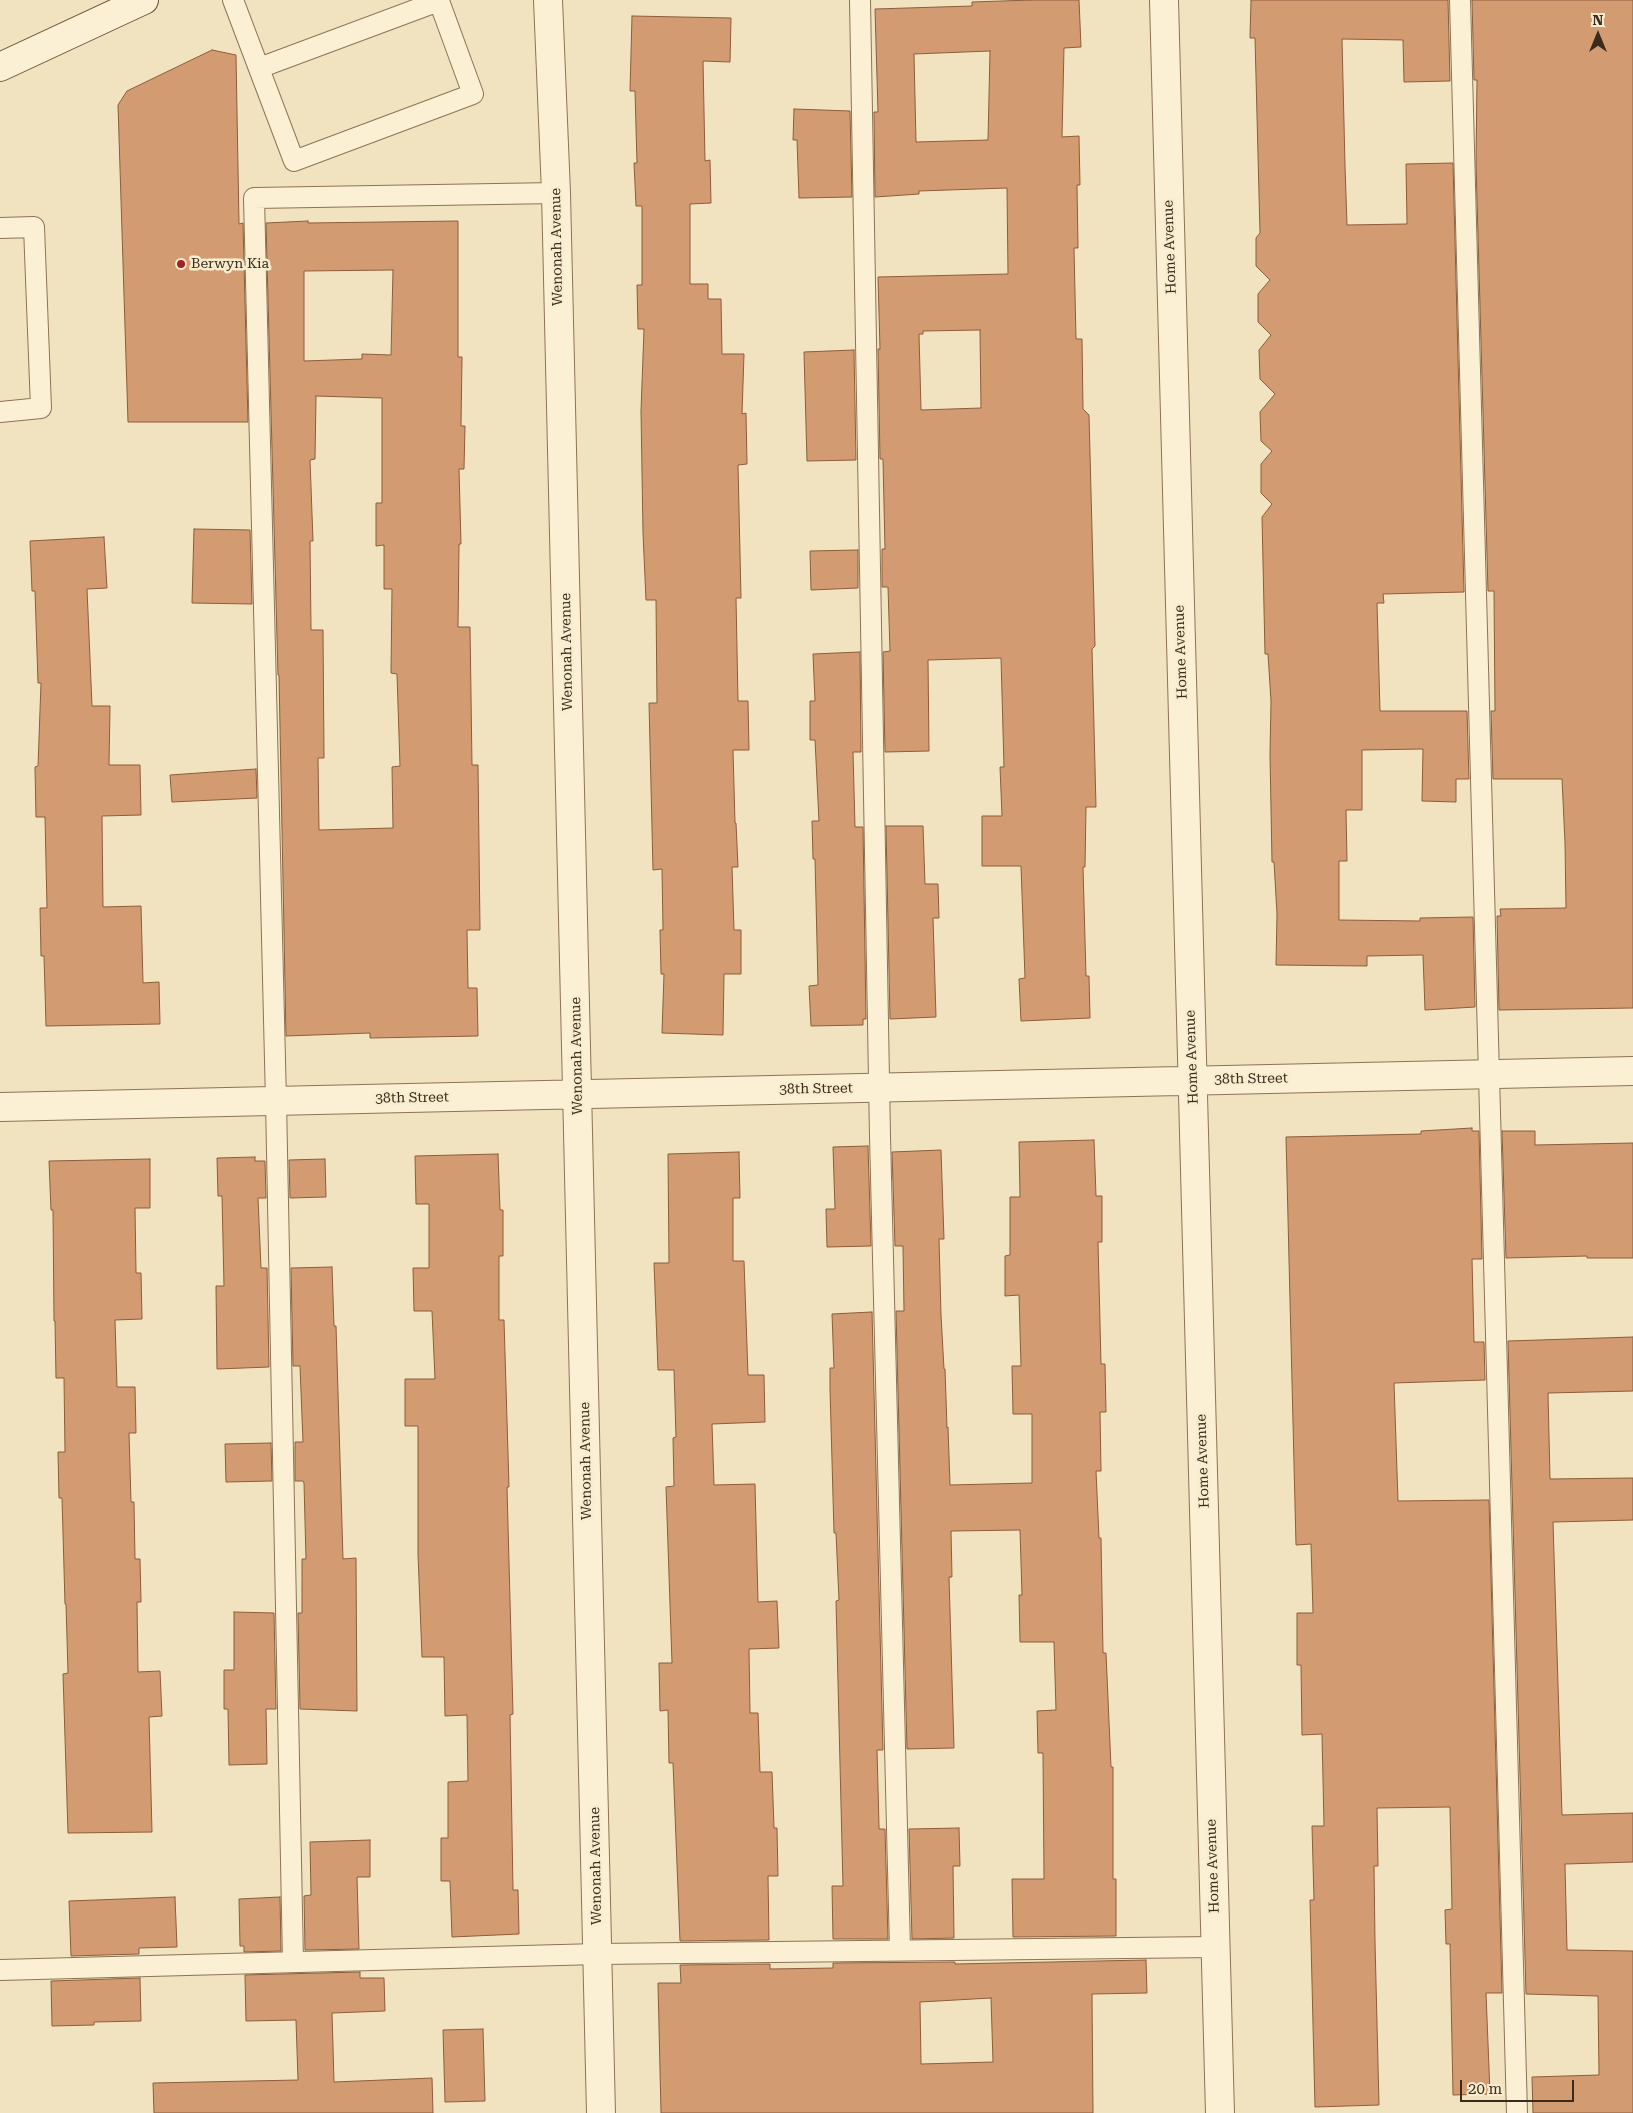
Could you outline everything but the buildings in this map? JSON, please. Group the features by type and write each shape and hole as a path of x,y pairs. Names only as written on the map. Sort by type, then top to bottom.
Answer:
{"street":[{"path":"0,66 144,0"},
{"name":"Wenonah Avenue","path":"548,0 556,192 602,2113"},
{"name":"Home Avenue","path":"1164,0 1220,2113"},
{"name":"38th Street","path":"0,1108 1633,1070"}],"lane":[{"path":"233,0 294,161 474,94 439,1 259,68"},
{"path":"860,0 879,1088 900,1950"},
{"path":"1460,0 1517,2113"},
{"path":"293,1962 276,1101 254,198 556,192"},
{"path":"0,228 34,227 41,408 0,412"},
{"path":"0,1970 598,1954 1216,1947"}],"place":[{"name":"Berwyn Kia","path":"181,264"}]}
